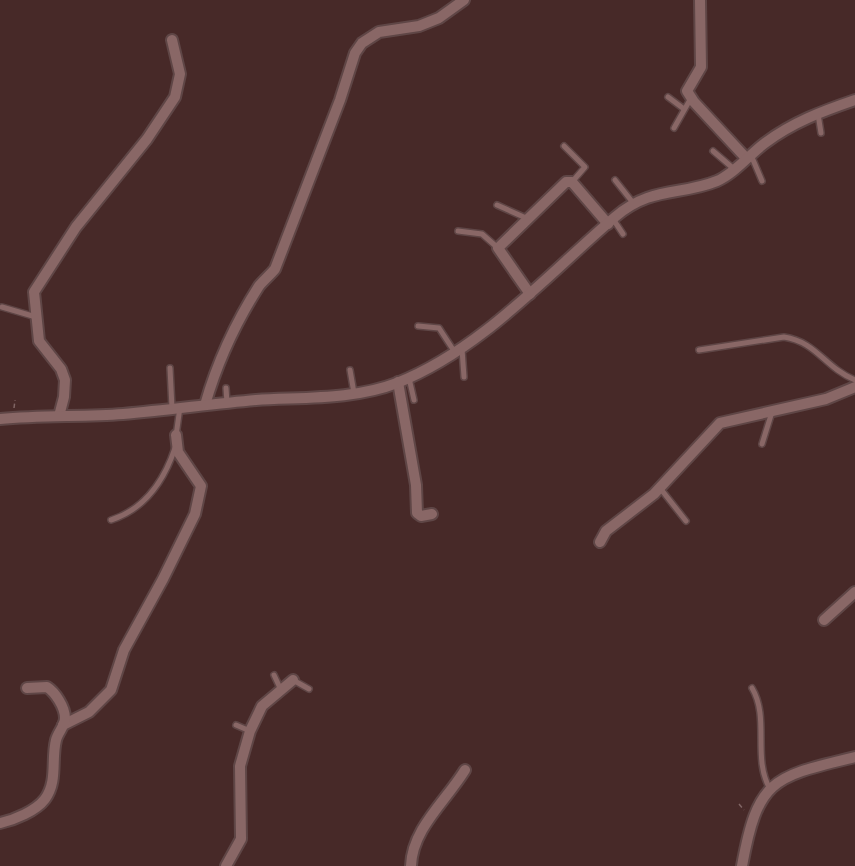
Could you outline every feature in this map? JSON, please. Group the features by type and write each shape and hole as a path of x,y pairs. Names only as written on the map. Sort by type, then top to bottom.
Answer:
{"street":[{"path":"205,405 214,373 228,344 260,285 275,269 340,100 355,54 362,43 379,32 419,26 439,18 464,0"},
{"path":"700,0 701,67 687,87 691,98 748,157"},
{"path":"59,416 64,397 64,380 61,369 39,341 34,292 37,284 76,227 147,139 175,97 180,74 172,40"},
{"path":"0,419 132,413 176,407 354,393 403,380 458,348 530,294 611,221 634,204 660,193 717,181 779,133 818,113 855,100"},
{"path":"530,294 498,248 526,218 566,182 572,182 611,221"},
{"path":"403,380 416,485 417,513 421,516 432,514"},
{"path":"600,542 606,531 660,488 720,423 832,397 855,387"},
{"path":"63,725 89,712 111,690 124,650 195,514 201,486 178,452 176,435"},
{"path":"824,620 855,592"},
{"path":"226,866 241,839 240,766 250,731 262,706 293,680"},
{"path":"0,823 25,813 46,798 53,781 56,740 63,725 64,712 51,690 42,686 27,688"},
{"path":"742,866 750,823 770,789 788,775 855,757"},
{"path":"411,866 411,853 418,838 465,770"}],"lane":[{"path":"668,98 684,109"},
{"path":"674,128 691,98"},
{"path":"818,113 821,133"},
{"path":"564,146 585,167 572,182"},
{"path":"713,150 734,169"},
{"path":"748,157 762,181"},
{"path":"615,180 634,204"},
{"path":"497,205 526,218"},
{"path":"611,221 623,234"},
{"path":"458,231 482,234 498,248"},
{"path":"2,307 36,317"},
{"path":"418,326 439,328 458,348 464,377"},
{"path":"699,350 784,337 812,348 838,373 855,381"},
{"path":"111,519 128,514 144,503 175,450 176,407 170,368"},
{"path":"350,370 354,393"},
{"path":"403,380 414,400"},
{"path":"226,388 226,403"},
{"path":"762,444 772,412"},
{"path":"660,488 687,521"},
{"path":"274,675 281,690"},
{"path":"293,680 309,689"},
{"path":"752,688 759,708 761,767 770,789"},
{"path":"236,725 250,731"}]}
